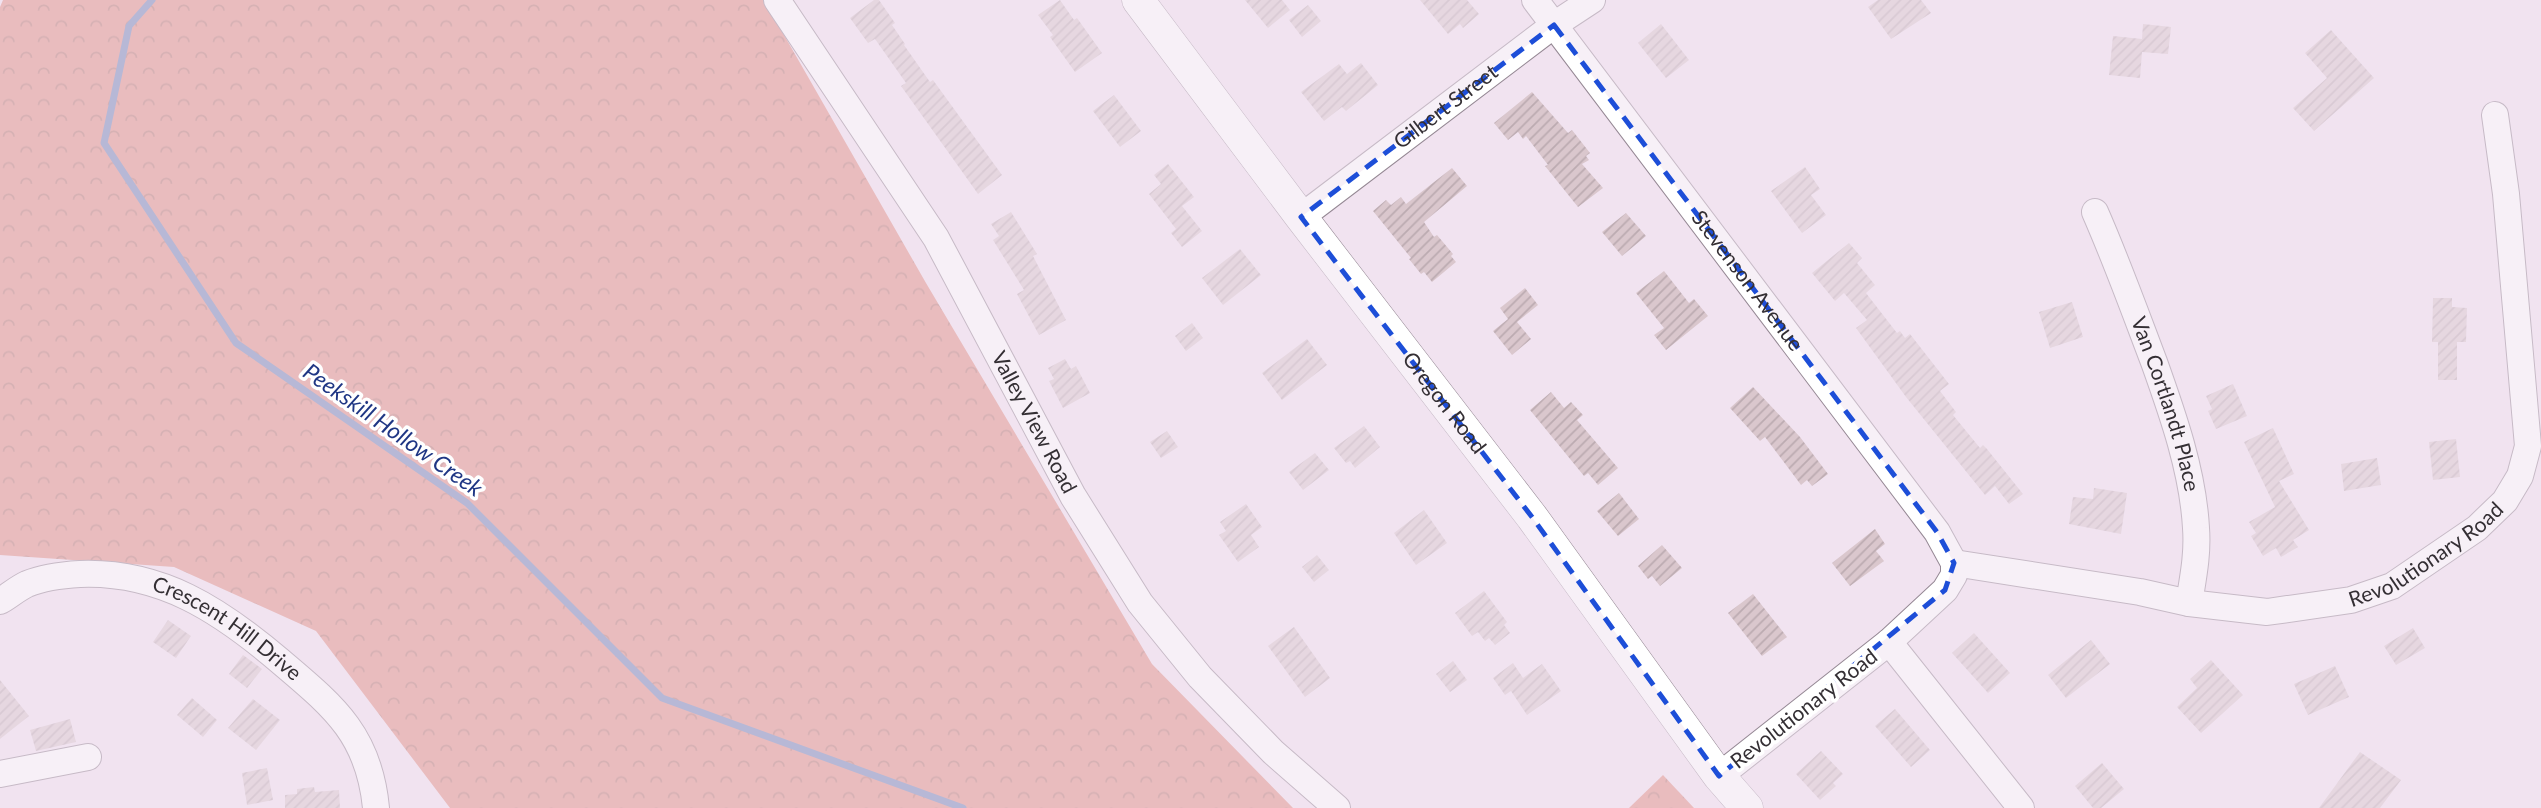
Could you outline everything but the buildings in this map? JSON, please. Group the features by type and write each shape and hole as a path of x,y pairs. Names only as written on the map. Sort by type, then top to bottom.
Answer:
{"street":[{"name":"Valley View Road","path":"778,0 936,238 1073,496 1140,603 1200,677 1273,752 1337,808"},
{"name":"Oregon Road","path":"1139,0 1301,217 1532,517 1719,776 1746,808"},
{"name":"Stevenson Avenue","path":"1535,0 1937,532 1954,563"},
{"name":"Gilbert Street","path":"1301,217 1554,25 1591,0"},
{"name":"Revolutionary Road","path":"1719,776 1888,642 1945,590 1954,575 1954,563 2140,592 2189,603 2267,612 2351,600 2392,586 2477,528 2505,501 2519,476 2528,446 2506,194 2495,115"},
{"name":"Van Cortlandt Place","path":"2095,212 2122,275 2164,392 2190,482 2196,529 2196,564 2189,603"},
{"name":"Crescent Hill Drive","path":"0,601 27,584 60,575 132,577 184,594 248,633 326,699 349,726 362,751 376,808"},
{"path":"1888,642 2021,808"},
{"path":"0,774 88,757"}],"highlighted area":[{"path":"1554,25 1937,532 1954,563 1945,590 1719,776 1532,517 1301,217"}],"green space":[{"path":"3,0 764,0 926,283 1152,664 1293,808 450,808 316,631 174,567 0,555 0,7"},
{"path":"1663,775 1694,808 1629,808"}],"waterway":[{"name":"Peekskill Hollow Creek","path":"152,0 129,26 104,143 236,343 467,503 662,698 963,808"}]}
